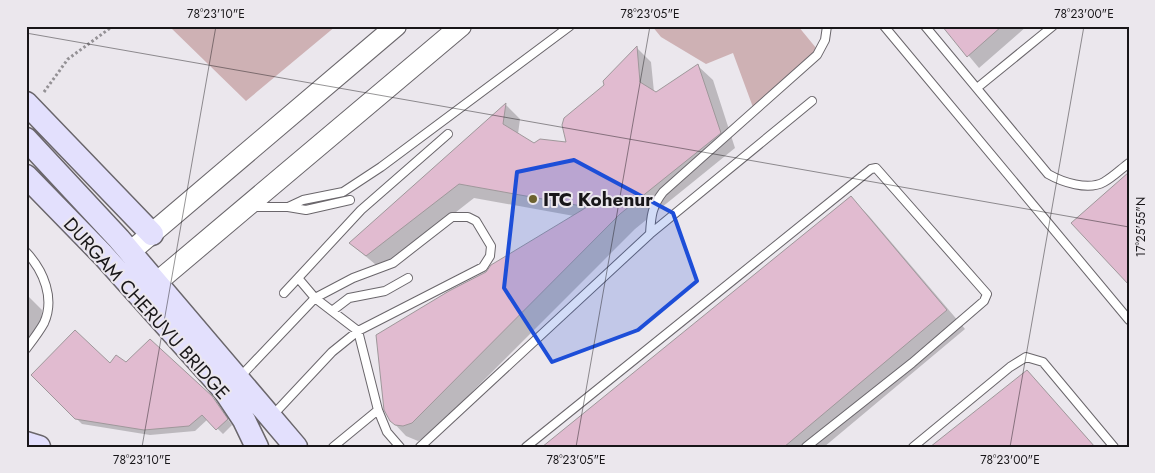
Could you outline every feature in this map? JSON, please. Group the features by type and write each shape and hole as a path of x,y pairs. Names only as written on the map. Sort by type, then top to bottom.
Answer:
{"main road":[{"path":"29,106 152,234"},
{"name":"DURGAM CHERUVU BRIDGE","path":"26,139 130,252 296,447"},
{"name":"DURGAM CHERUVU BRIDGE","path":"26,176 103,255 224,390 244,420 257,447"},
{"path":"26,442 39,447"}],"street":[{"path":"130,252 396,26"},
{"path":"156,283 461,26"}],"lane":[{"path":"288,207 303,200 343,192 381,167 570,26"},
{"path":"650,234 651,213 654,202 817,55 826,40 827,26"},
{"path":"884,26 1129,320"},
{"path":"926,26 1048,174 1059,180 1088,186 1103,183 1129,163"},
{"path":"977,88 1053,26"},
{"path":"420,447 650,234 812,102"},
{"path":"284,293 360,210 448,134"},
{"path":"526,447 871,168 876,168 987,294 984,301 912,363 806,447"},
{"path":"343,192 360,210"},
{"path":"245,207 288,207 306,210 350,200"},
{"path":"238,380 315,298 353,278 393,263 452,217 463,216 476,220 491,246 490,256 483,267 358,331 332,352 270,418"},
{"path":"26,252 36,262 47,287 48,305 44,323 26,349"},
{"path":"298,278 315,298 358,331 378,410 387,432 400,447"},
{"path":"332,311 349,298 385,291 408,278"},
{"path":"913,447 1010,367 1026,357 1043,362 1114,447"},
{"path":"333,447 378,410"}],"path":[{"path":"29,106 68,59 113,26"}],"highlighted area":[{"path":"574,160 673,213 697,281 638,330 552,362 504,288 517,172"}],"shaded area":[{"path":"169,26 336,26 246,101"},
{"path":"652,26 798,26 821,54 754,110 733,53 706,64 661,37"}],"building":[{"path":"942,26 1002,26 967,57"},
{"path":"637,46 640,82 656,92 698,64 721,133 620,214 412,423 403,426 395,425 390,421 384,410 376,335 449,291 486,272 491,265 587,207 459,184 366,256 349,243 506,103 503,124 534,143 540,139 566,142 562,125 564,118 604,85 603,81"},
{"path":"1129,172 1129,285 1071,223"},
{"path":"851,196 947,310 784,447 542,447"},
{"path":"75,330 110,363 116,355 126,362 150,339 212,396 228,419 216,430 202,415 189,426 144,430 75,419 31,375"},
{"path":"1027,370 1095,447 930,447"}],"place":[{"name":"ITC Kohenur","path":"533,199"}]}
